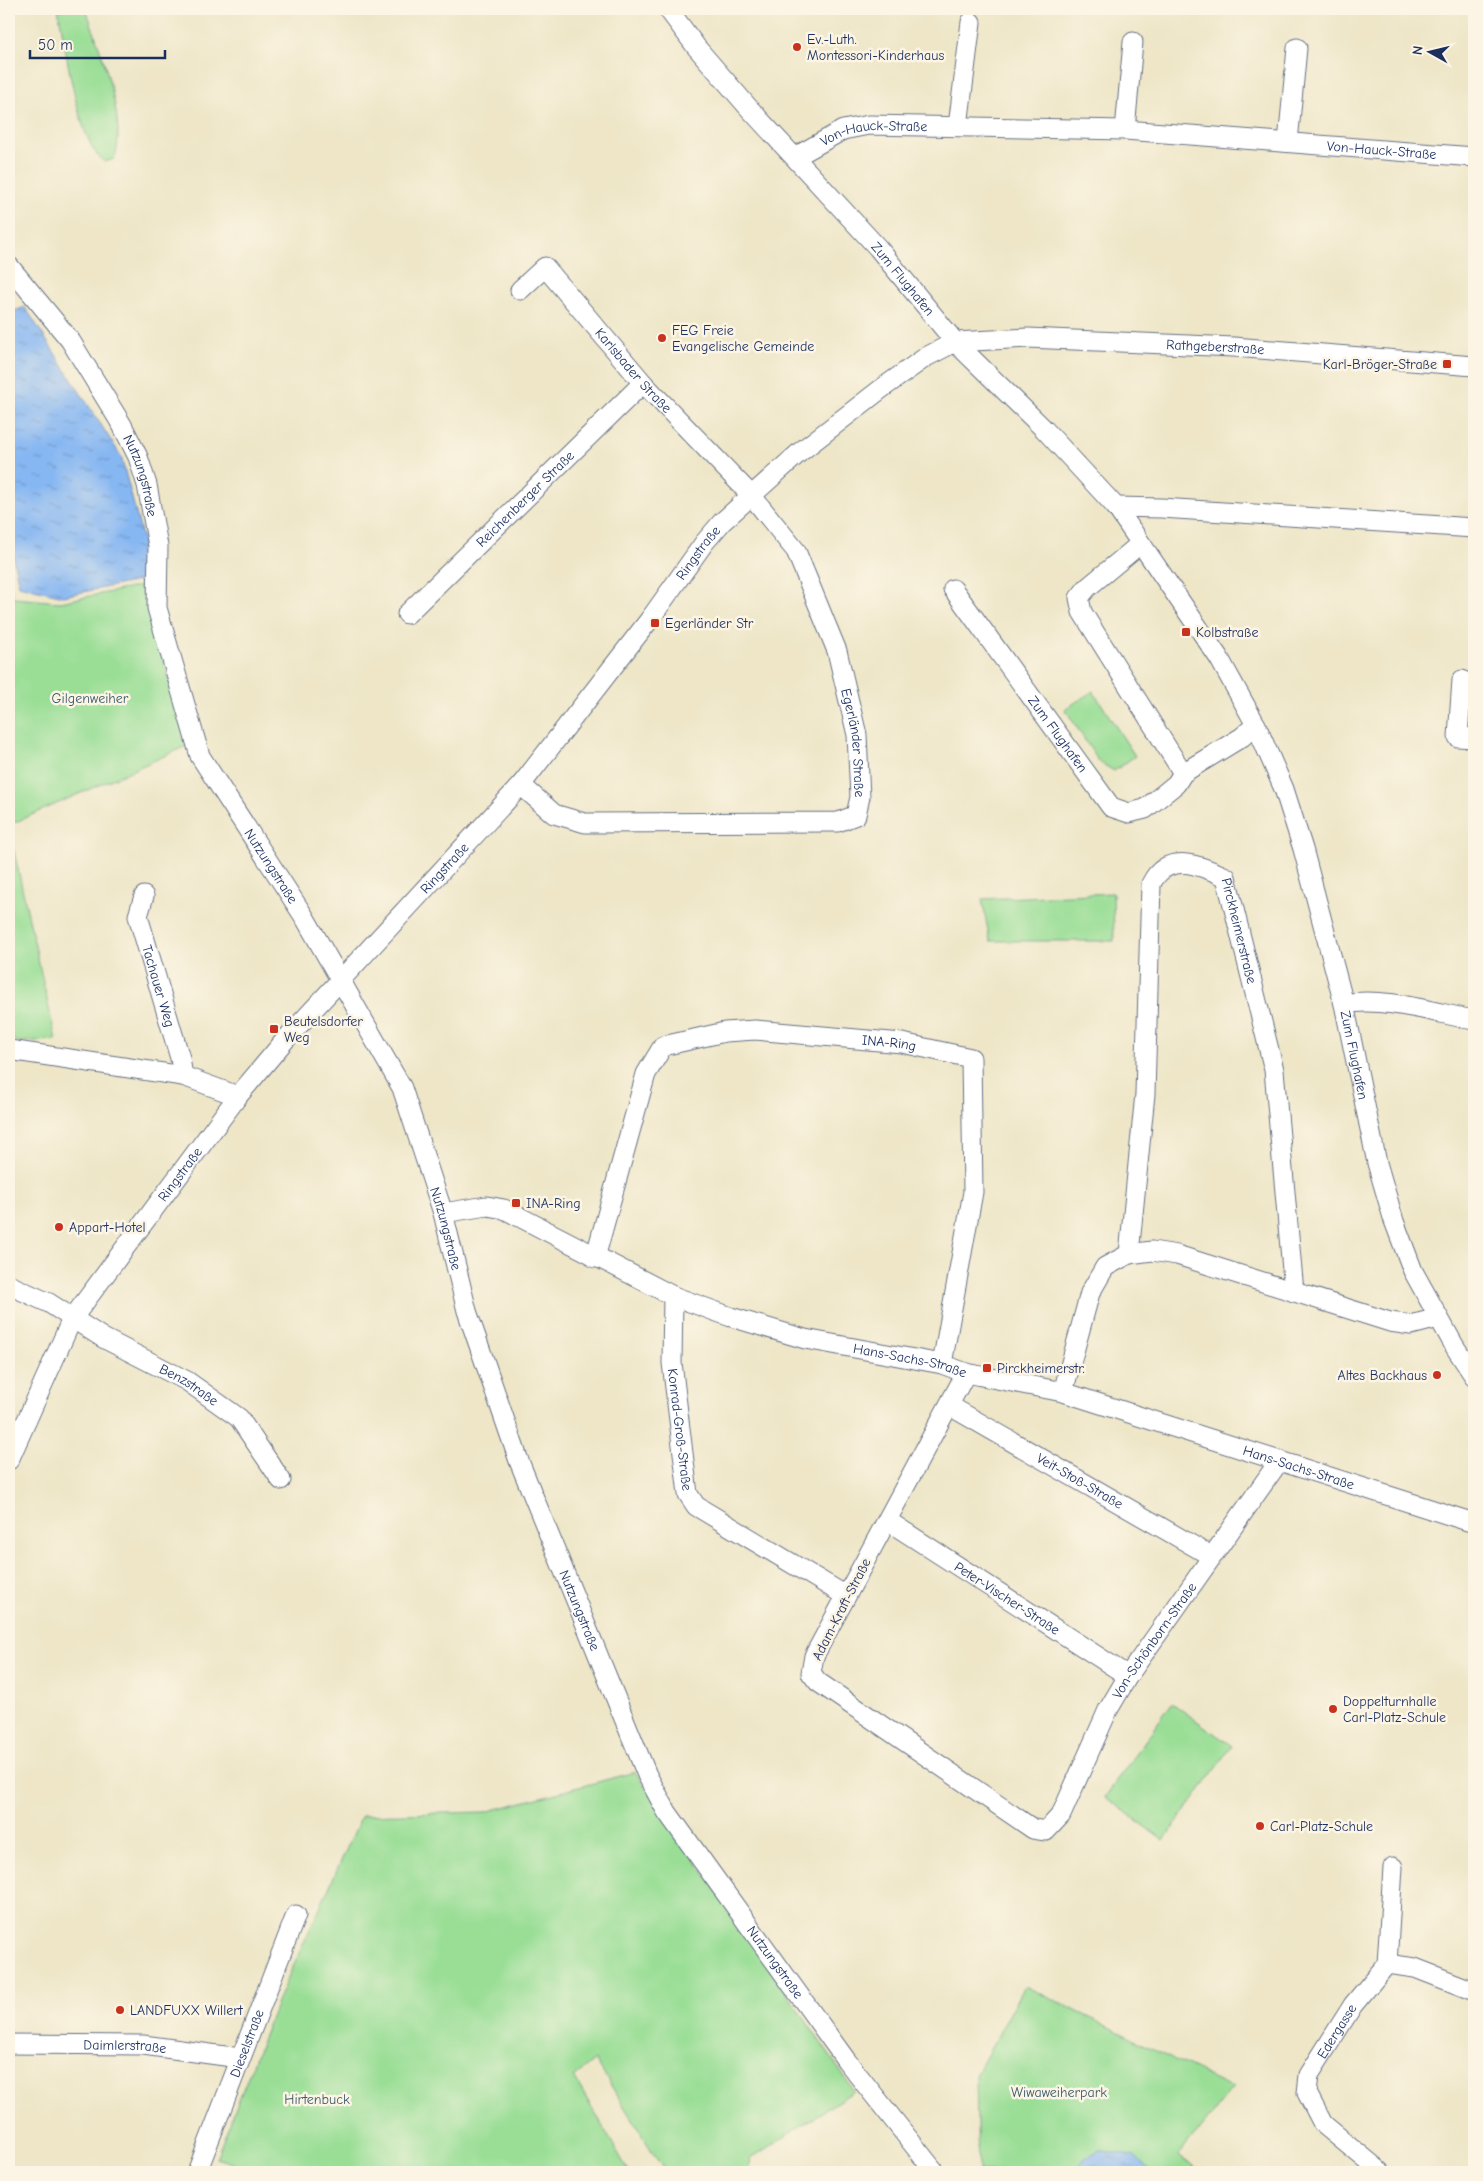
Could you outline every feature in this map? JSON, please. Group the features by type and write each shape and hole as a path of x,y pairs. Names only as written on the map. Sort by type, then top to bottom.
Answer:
{"street":[{"name":"Zum Flughafen","path":"668,9 697,48 795,157 822,190 878,248 955,342 1003,387 1116,507 1134,550 1219,658 1256,725 1287,797 1313,881 1344,1004 1380,1172 1394,1221 1413,1271 1438,1318 1474,1376"},
{"path":"958,126 971,22"},
{"path":"1125,130 1133,42"},
{"path":"1288,142 1297,48"},
{"name":"Von-Hauck-Straße","path":"795,157 843,130 868,125 1125,130 1474,157"},
{"name":"Nutzungstraße","path":"9,266 70,340 122,425 138,457 147,484 158,546 157,608 200,756 305,918 402,1088 443,1213 467,1311 519,1461 647,1775 667,1812 818,2022 935,2172"},
{"name":"Karlsbader Straße","path":"520,290 545,267 643,383 751,495"},
{"name":"Rathgeberstraße","path":"955,342 1028,338 1072,339 1234,347 1474,366"},
{"name":"Ringstraße","path":"9,1460 72,1320 238,1096 286,1039 521,785 650,619 704,543 751,495 800,452 881,389 926,357 955,342"},
{"name":"Reichenberger Straße","path":"407,614 643,383"},
{"name":"Egerländer Straße","path":"521,785 554,814 585,823 838,822 856,814 860,797 856,735 837,651 796,551 751,495"},
{"path":"1116,507 1170,508 1474,528"},
{"path":"1134,550 1087,588 1079,598 1082,612 1183,773"},
{"name":"Zum Flughafen","path":"953,589 1111,807 1129,813 1145,809 1176,784 1183,773 1242,737 1256,725"},
{"path":"1462,680 1458,736 1474,738"},
{"name":"Pirckheimerstraße","path":"1129,1254 1145,1094 1151,884 1156,873 1167,867 1190,863 1226,877 1274,1070 1294,1292"},
{"name":"Tachauer Weg","path":"144,896 138,916 180,1058 183,1076"},
{"path":"1344,1004 1360,1001 1385,1003 1474,1020"},
{"name":"INA-Ring","path":"595,1258 646,1074 662,1046 725,1032 755,1030 902,1043 971,1058 973,1192 942,1364"},
{"path":"9,1050 183,1076 238,1096"},
{"name":"Hans-Sachs-Straße","path":"443,1213 487,1206 504,1209 595,1258 673,1296 731,1317 805,1339 942,1364 966,1373 1063,1392 1474,1523"},
{"path":"1063,1392 1090,1294 1106,1267 1129,1254 1152,1251 1177,1255 1390,1322 1410,1325 1438,1318"},
{"name":"Benzstraße","path":"9,1285 49,1303 72,1320 103,1338 187,1381 239,1418 280,1480"},
{"name":"Konrad-Groß-Straße","path":"673,1296 672,1363 688,1494 696,1506 846,1596"},
{"name":"Adam-Kraft-Straße","path":"966,1373 950,1406 814,1656 811,1673 818,1682 1033,1829 1046,1831"},
{"name":"Veit-Stoß-Straße","path":"950,1406 1211,1556"},
{"name":"Von-Schönborn-Straße","path":"1046,1831 1061,1815 1108,1710 1128,1676 1280,1460"},
{"name":"Peter-Vischer-Straße","path":"888,1521 1128,1676"},
{"path":"1393,1867 1387,1964 1415,1968 1474,1991"},
{"name":"Dieselstraße","path":"197,2172 296,1915"},
{"name":"Edergasse","path":"1381,2172 1322,2124 1307,2093 1310,2075 1314,2067 1353,2005 1387,1964"},
{"name":"Daimlerstraße","path":"9,2044 143,2045 240,2058"}],"green space":[{"path":"58,9 86,9 104,63 115,105 118,144 114,159 105,162 95,152 87,135 74,91"},
{"name":"Gilgenweiher","path":"9,578 13,598 60,602 141,586 189,745 9,825"},
{"path":"1093,691 1135,756 1114,771 1099,762 1065,709"},
{"path":"9,829 56,1040 19,1042 9,1038"},
{"path":"1113,893 1114,941 990,941 982,899"},
{"path":"1172,1703 1232,1746 1164,1840 1105,1797"},
{"name":"Hirtenbuck","path":"635,1772 854,2091 750,2159 748,2172 665,2172 595,2060 574,2077 629,2172 258,2172 216,2158 280,1995 362,1815 485,1812"},
{"name":"Wiwaweiherpark","path":"1025,1986 1233,2088 1179,2155 1199,2172 978,2172 976,2075"}],"water":[{"path":"25,307 121,456 148,559 143,580 63,596 19,585 9,540 9,313"},
{"path":"1099,2150 1135,2157 1153,2172 1075,2172 1084,2159"}],"place":[{"name":"Ev.-Luth. Montessori-Kinderhaus","path":"797,47"},
{"name":"FEG Freie Evangelische Gemeinde","path":"662,338"},
{"name":"Karl-Bröger-Straße","path":"1447,364"},
{"name":"Egerländer Str","path":"655,623"},
{"name":"Kolbstraße","path":"1186,632"},
{"name":"Beutelsdorfer Weg","path":"274,1029"},
{"name":"INA-Ring","path":"516,1203"},
{"name":"Appart-Hotel","path":"59,1227"},
{"name":"Pirckheimerstr.","path":"987,1368"},
{"name":"Altes Backhaus","path":"1437,1375"},
{"name":"Doppelturnhalle Carl-Platz-Schule","path":"1333,1709"},
{"name":"Carl-Platz-Schule","path":"1260,1826"},
{"name":"LANDFUXX Willert","path":"120,2010"}]}
